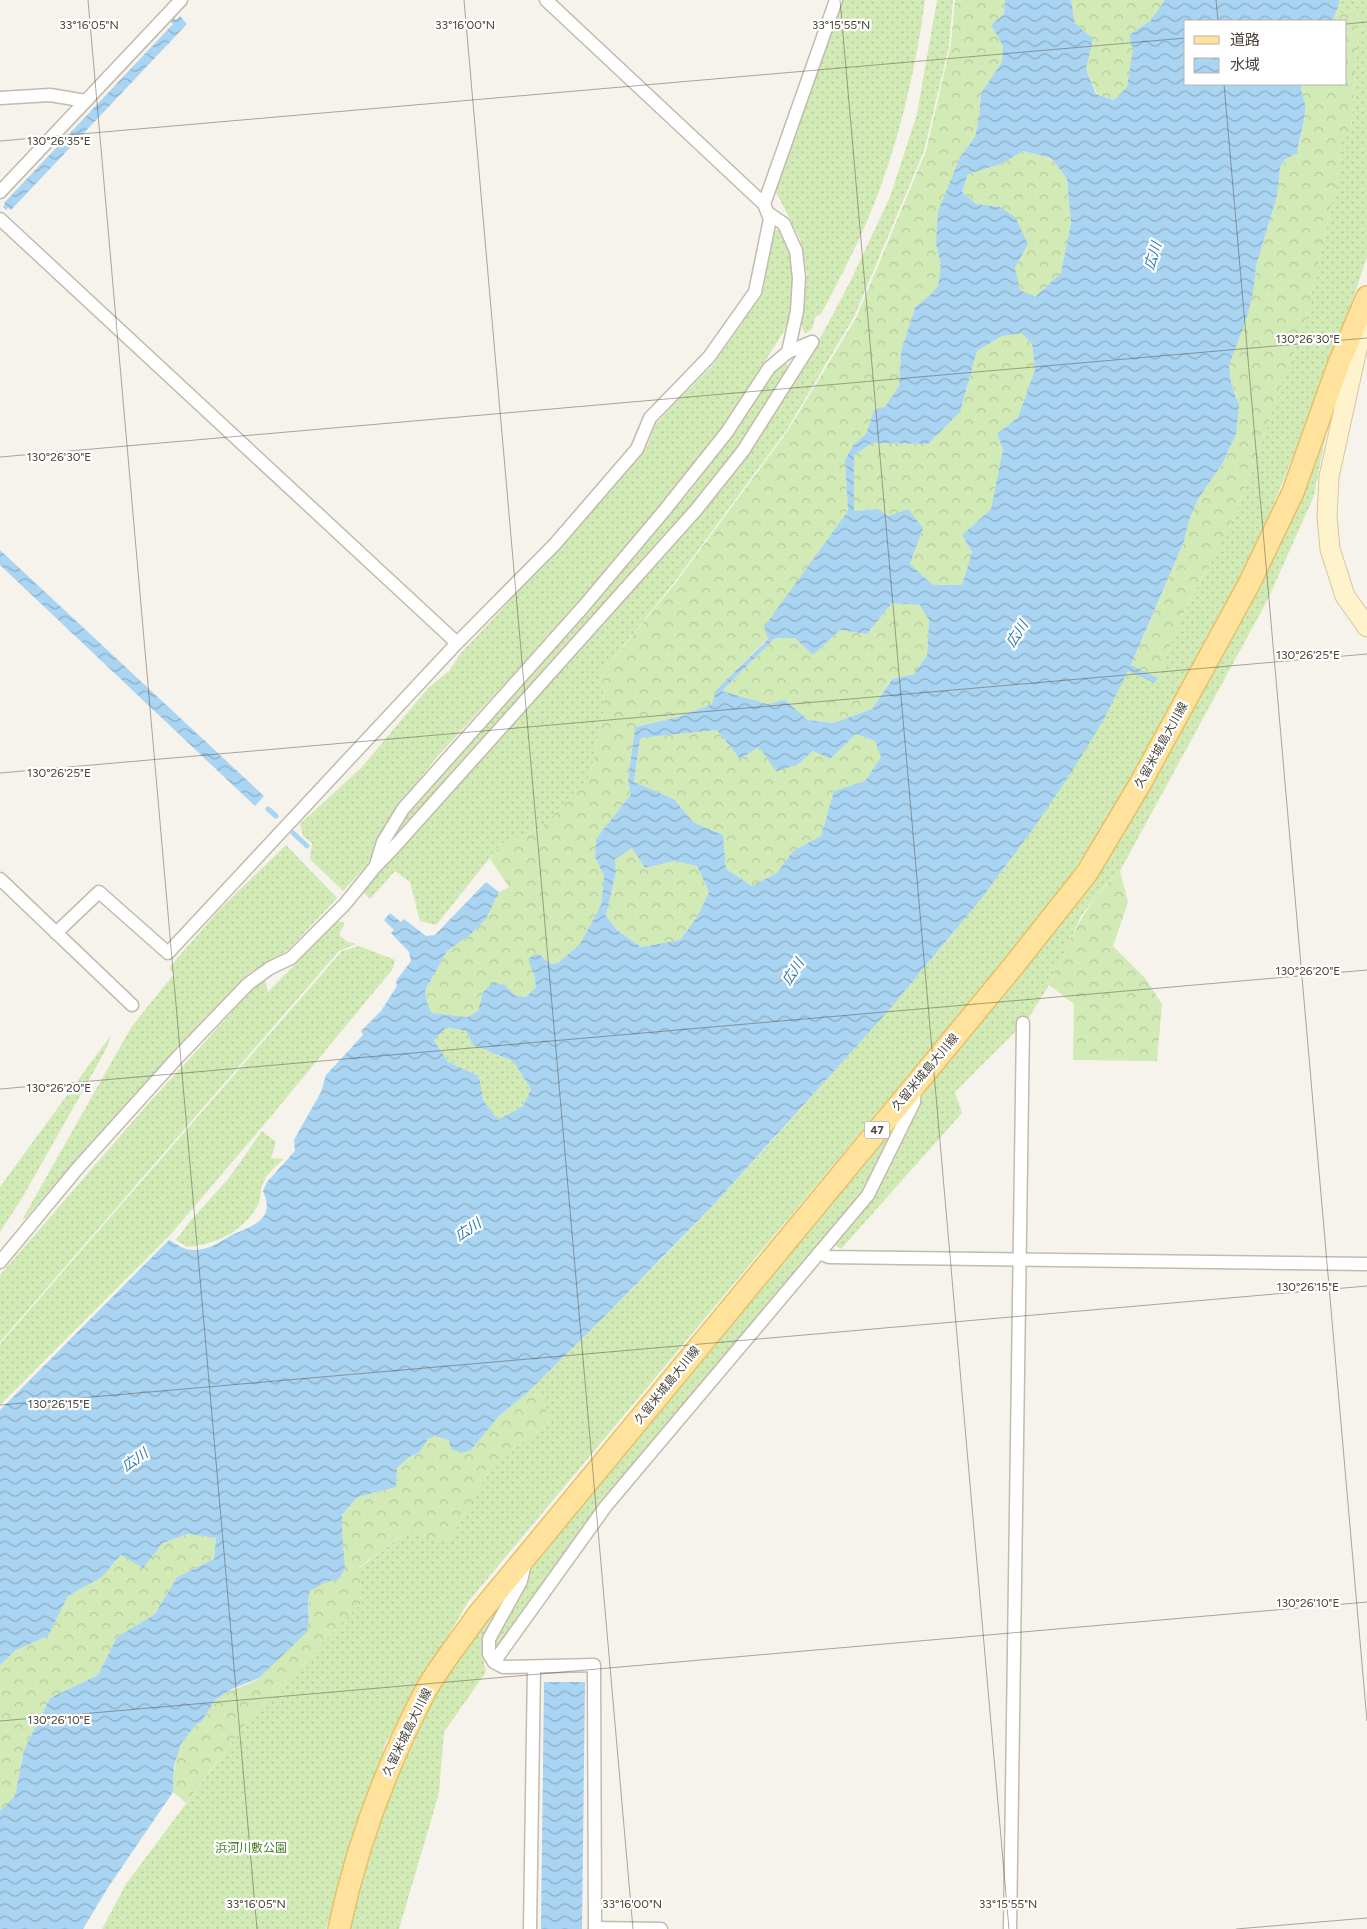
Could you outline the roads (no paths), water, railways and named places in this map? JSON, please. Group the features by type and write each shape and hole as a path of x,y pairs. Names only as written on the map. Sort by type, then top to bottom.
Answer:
{"main road":[{"name":"久留米城島大川線","path":"339,1929 345,1900 383,1783 426,1691 477,1616 1011,969 1087,873 1140,784 1249,584 1293,492 1339,362 1367,297"}],"street":[{"path":"0,192 181,0"},
{"path":"546,0 784,224 796,251 799,278 797,310 788,352"},
{"path":"56,933 98,892 168,952 457,643 555,544 637,449 650,418 709,357 755,292 770,219 766,208 836,0"},
{"path":"0,98 50,95 86,101"},
{"path":"0,219 457,643"},
{"path":"1367,304 1329,477 1327,516 1330,549 1345,596 1367,627"},
{"path":"0,1262 77,1169 182,1053 248,984 270,968 291,958 345,904 375,867 689,517 737,458 812,342 788,352 769,368 727,432 664,511 584,606 403,809 383,842 375,867"},
{"path":"0,879 132,1005"},
{"path":"1010,1929 1023,1023"},
{"path":"494,1662 606,1506 868,1195 914,1102 916,1082"},
{"path":"819,1253 829,1257 1367,1264"},
{"path":"528,1554 521,1581 489,1639 488,1654 494,1662 503,1667 594,1665 595,1928 661,1929"},
{"path":"530,1929 534,1667"}],"water":[{"name":"広川","path":"1005,0 1071,0 1075,23 1093,39 1086,69 1096,94 1114,100 1127,87 1133,50 1129,35 1150,21 1165,0 1340,0 1333,20 1184,20 1184,85 1301,85 1305,109 1297,153 1284,160 1280,168 1277,196 1256,266 1254,288 1248,314 1229,365 1231,383 1239,405 1236,434 1222,464 1198,499 1189,520 1184,541 1131,665 1158,678 1155,683 1128,671 1104,719 1071,773 1033,829 981,899 889,1010 718,1200 609,1312 528,1392 499,1416 471,1450 461,1453 451,1449 449,1440 435,1436 428,1439 419,1453 409,1457 397,1468 396,1487 358,1497 342,1515 345,1569 336,1581 328,1581 310,1591 307,1632 259,1678 232,1689 215,1700 202,1721 190,1732 181,1744 174,1766 173,1792 107,1889 83,1929 0,1929 0,1811 15,1796 24,1750 50,1698 98,1675 117,1637 155,1614 177,1577 214,1559 216,1538 188,1534 163,1543 143,1568 121,1555 102,1577 68,1596 48,1636 16,1650 0,1665 0,1410 169,1240 187,1249 204,1249 252,1226 264,1216 266,1201 263,1191 267,1182 295,1151 294,1140 321,1092 326,1075 363,1035 361,1031 381,1011 397,986 396,981 411,961 409,952 391,933 394,930 384,920 390,913 401,922 404,919 426,936 435,935 486,882 499,892 486,919 470,935 447,951 425,991 432,1013 467,1017 478,1011 483,992 493,983 505,985 516,996 526,997 536,987 534,974 528,959 535,954 540,955 551,964 558,963 580,944 601,905 604,876 595,857 596,839 631,794 628,781 635,727 678,717 712,704 716,690 768,639 764,627 848,511 845,460 853,445 866,434 874,410 885,407 899,386 901,352 915,307 938,286 941,265 936,244 938,212 960,157 975,137 981,93 1002,62 1003,46 991,25 1004,14","holes":["1023,151 1051,158 1067,179 1071,223 1061,273 1035,297 1020,290 1015,268 1028,244 1015,217 1000,207 976,204 962,192 968,174 1001,164","1022,333 1032,344 1035,370 1018,417 997,434 1003,449 991,509 962,535 972,552 962,585 933,585 910,564 923,528 908,509 889,516 879,509 854,511 854,455 872,443 928,444 960,412 977,351 1002,336","892,603 920,605 929,620 927,655 914,674 892,679 872,709 833,723 808,720 785,700 767,704 722,691 775,638 795,638 813,655 840,630 867,634","717,730 740,759 759,747 776,771 797,765 813,751 830,759 856,734 875,741 881,757 865,781 834,791 821,836 793,851 777,873 752,886 726,869 723,835 693,822 674,799 634,782 640,738","632,848 645,868 674,861 697,866 709,892 697,917 680,940 641,947 617,930 606,916 616,872 615,859","447,1027 466,1031 473,1045 513,1061 531,1089 523,1106 498,1120 483,1100 479,1076 448,1062 434,1040"]},
{"path":"180,16 187,24 11,210 8,208 6,210 3,207 4,203 173,24 170,21 174,17 176,20"},
{"path":"0,550 264,796 255,806 0,565"},
{"path":"544,1682 585,1682 582,1929 541,1929"}],"waterway":[{"path":"268,809 276,816"},
{"path":"293,833 307,846"}],"park label":[{"name":"浜河川敷公園","path":"251,1848"}]}
